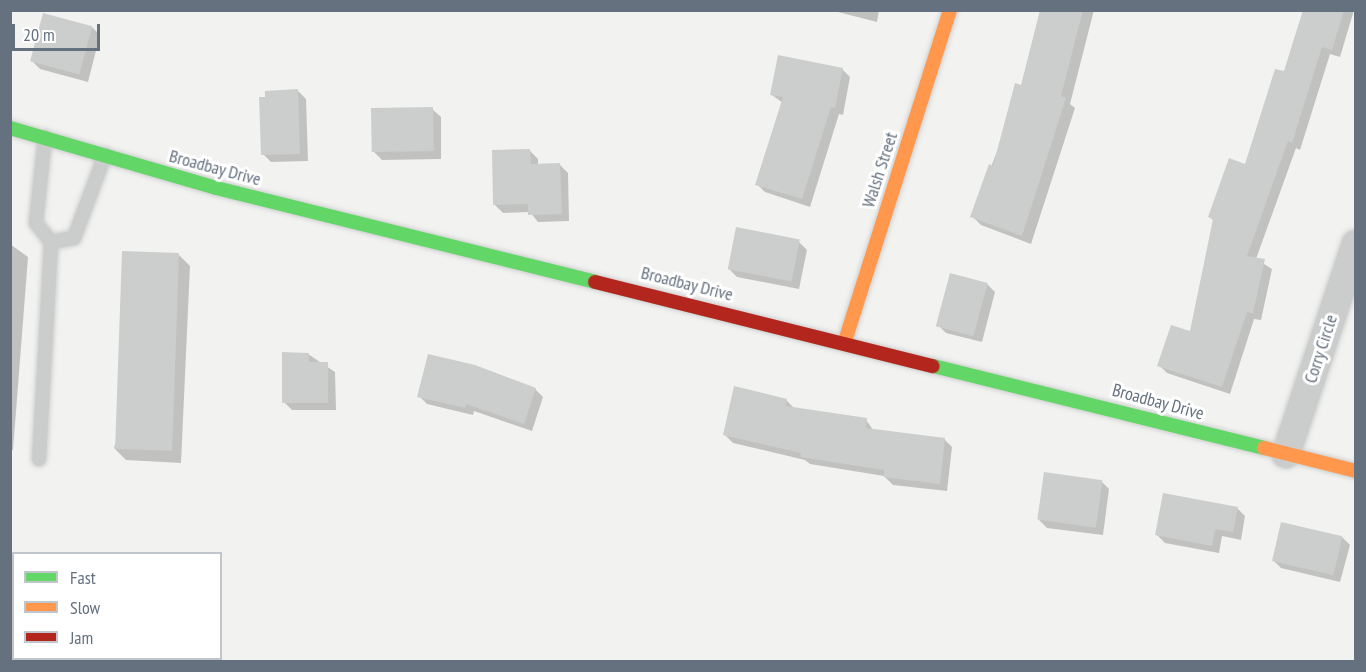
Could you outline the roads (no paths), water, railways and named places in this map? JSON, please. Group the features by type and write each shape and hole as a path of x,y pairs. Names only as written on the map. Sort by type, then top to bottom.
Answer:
{"street":[{"name":"Walsh Street","path":"845,341 950,10"},
{"name":"Broadbay Drive","path":"10,128 216,188 845,341 1356,471"},
{"name":"Corry Circle","path":"1286,454 1356,244"}],"lane":[{"path":"39,459 51,242 36,223 45,138"},
{"path":"51,242 74,238 105,155"}]}
